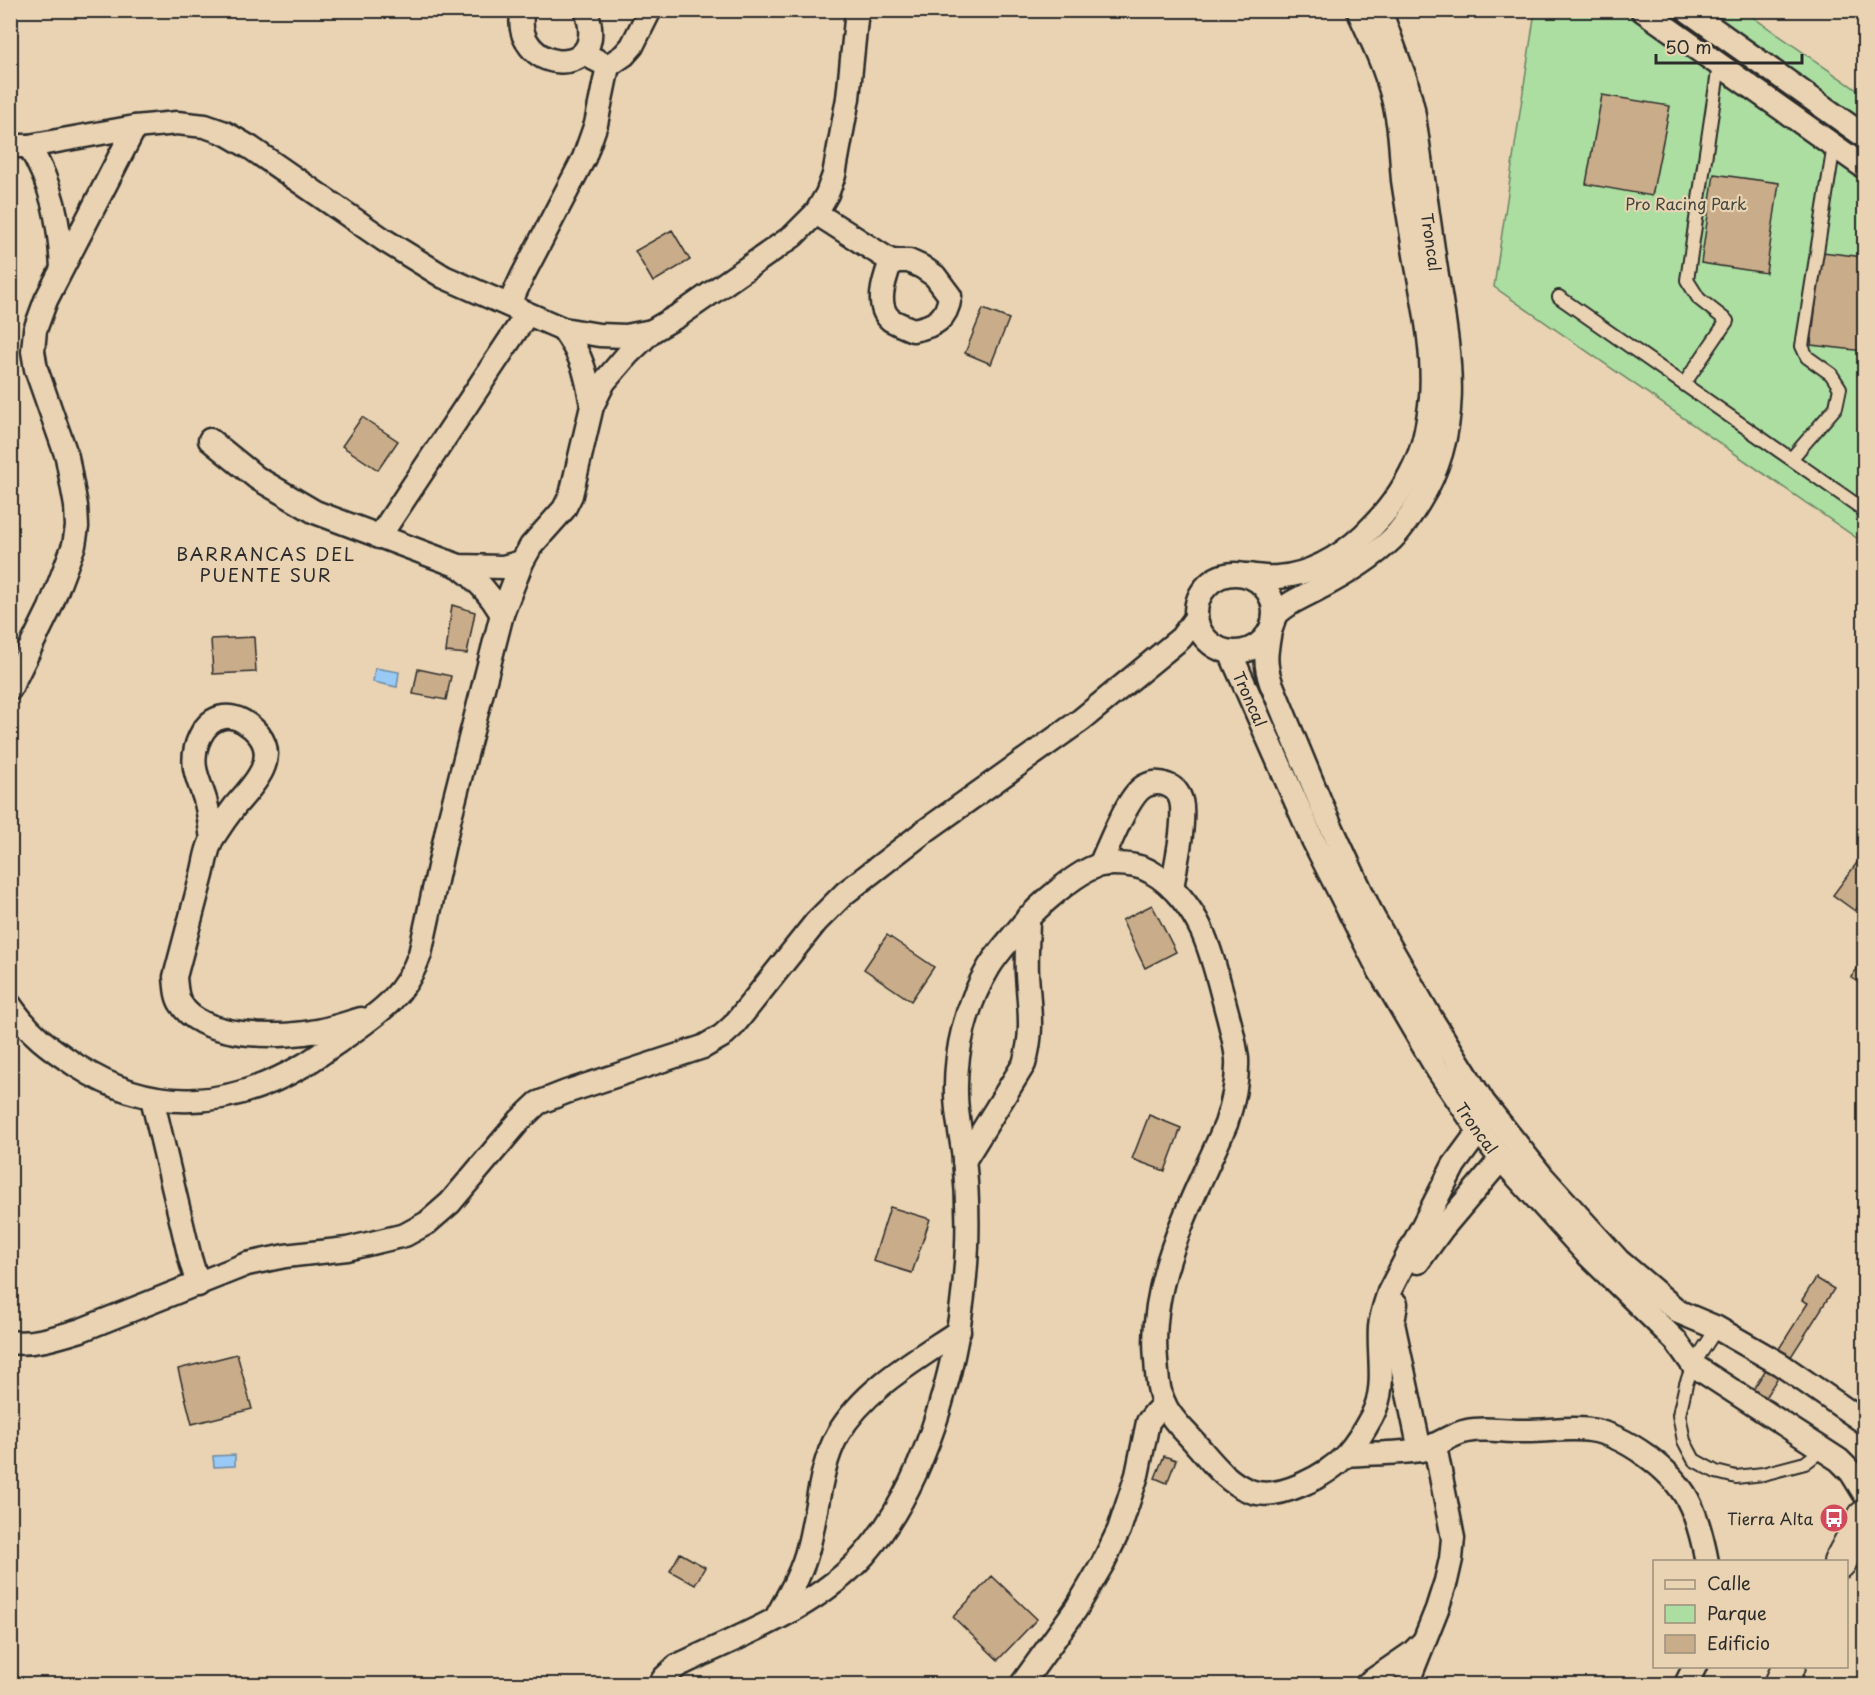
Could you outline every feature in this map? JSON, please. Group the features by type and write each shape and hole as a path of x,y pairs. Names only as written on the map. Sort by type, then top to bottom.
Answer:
{"main road":[{"path":"1841,1560 1864,1517"},
{"path":"1781,1684 1788,1668"}],"street":[{"path":"523,10 521,31 526,42 534,51 551,61 560,62 572,60 584,54 590,41 591,30 586,10"},
{"path":"379,537 518,310 523,275 584,158 596,124 608,66 632,46 650,10"},
{"path":"10,1005 24,1026 52,1050 87,1073 120,1088 152,1098 184,1102 223,1097 254,1088 304,1065 377,1015 396,997 414,972 420,954 449,821 502,614 522,562 531,546 564,509 571,495 592,406 604,382 652,331 681,314 794,236 816,213 827,194 834,175 848,98 856,10"},
{"name":"Troncal","path":"1195,619 1200,593 1209,582 1220,576 1233,573 1276,578 1308,571 1328,561 1359,540 1393,504 1420,453 1431,396 1431,350 1404,184 1397,117 1387,77 1358,10"},
{"name":"Troncal","path":"1209,643 1230,652 1253,648 1263,641 1272,624 1289,602 1317,590 1367,560 1393,538 1410,516 1426,490 1441,453 1450,407 1450,361 1413,109 1406,81 1380,10"},
{"path":"1642,10 1864,167"},
{"path":"1687,10 1864,136"},
{"path":"584,54 608,66"},
{"path":"20,146 135,127 177,123 205,126 225,133 251,148 384,240 444,277 563,328 599,335 626,336 652,331"},
{"path":"10,689 50,608 74,545 77,527 76,506 67,457 36,369 33,351 35,330 62,267 135,127"},
{"path":"20,146 41,167 49,188 59,229 62,267"},
{"path":"816,213 891,261"},
{"path":"563,328 578,351 586,371 592,406"},
{"path":"210,440 257,478 315,512 459,566 477,579 502,614"},
{"path":"459,566 503,567 522,562"},
{"name":"Troncal","path":"1246,575 1259,581 1268,591 1273,603 1266,668 1324,811 1373,917 1432,1020 1484,1103 1542,1176 1618,1260 1679,1312 1717,1328 1780,1364 1864,1422"},
{"path":"10,657 28,640 50,608"},
{"path":"1157,656 1181,648 1209,643 1198,628 1195,619"},
{"path":"10,1342 19,1343 54,1338 111,1319 256,1262 381,1242 405,1235 427,1223 450,1203 519,1120 538,1103 703,1047 722,1036 733,1026 816,922 845,892 925,831 1081,720 1181,638 1195,619"},
{"name":"Troncal","path":"1230,652 1312,838 1343,901 1379,970 1437,1069 1479,1131 1501,1159 1587,1254 1676,1341 1693,1365 1839,1460 1856,1478 1864,1493"},
{"path":"212,839 206,805 195,767 195,754 197,742 205,729 215,719 225,716 238,719 251,726 261,738 266,750 265,764 258,778 212,839 175,977 180,1004 194,1018 215,1029 260,1034 287,1035 313,1032 377,1015"},
{"path":"1100,865 1130,800 1144,786 1159,782 1173,787 1179,794 1182,804 1182,820 1172,888"},
{"path":"660,1684 677,1666 785,1615 832,1584 863,1556 886,1526 903,1497 931,1435 958,1331 967,1245 964,1161 956,1096 957,1055 967,1014 975,993 990,966 1028,917 1076,877 1100,865 1130,864 1150,871 1172,888 1194,916 1204,934 1228,1014 1236,1056 1237,1079 1232,1106 1172,1249 1158,1302 1154,1330 1155,1359 1164,1404 1213,1464 1231,1480 1250,1492 1272,1494 1288,1490 1317,1477 1347,1455 1373,1414 1379,1397 1380,1329 1382,1311 1389,1292 1454,1165 1479,1131"},
{"path":"964,1161 1024,1064 1028,1050 1031,1033 1027,971 1028,917"},
{"path":"152,1098 198,1285"},
{"path":"1407,1684 1446,1581 1453,1538 1394,1323 1398,1297 1422,1256 1442,1229 1501,1159"},
{"path":"776,1618 802,1568 828,1456 848,1419 872,1392 958,1331"},
{"path":"1022,1684 1076,1609 1103,1563 1119,1530 1137,1475 1148,1422 1164,1404"},
{"path":"1347,1455 1427,1448 1463,1431 1572,1428 1594,1430 1622,1441 1647,1456 1674,1480 1688,1500 1697,1520 1707,1560"},
{"path":"1367,1684 1412,1653 1424,1641"},
{"path":"1686,1684 1694,1668"}],"lane":[{"path":"1684,384 1727,321 1699,299 1687,280 1713,60"},
{"path":"1791,459 1836,407 1840,388 1831,374 1807,357 1802,346 1834,145"},
{"path":"1559,297 1864,510"},
{"path":"1717,1328 1693,1365 1679,1415 1684,1440 1694,1460 1716,1472 1736,1477 1763,1474 1805,1463 1822,1450"}],"green space":[{"name":"Pro Racing Park","path":"1535,11 1744,11 1864,95 1864,543 1494,287"}],"water":[{"path":"375,668 399,672 397,687 373,682"},
{"path":"235,1455 235,1466 214,1467 213,1456"}],"building":[{"path":"1602,95 1670,106 1652,196 1586,184"},
{"path":"1714,174 1779,183 1766,273 1701,263"},
{"path":"672,230 690,260 653,282 635,251"},
{"path":"1822,252 1864,257 1864,351 1811,345"},
{"path":"983,309 1009,319 991,364 965,353"},
{"path":"362,417 398,441 378,470 342,446"},
{"path":"452,605 475,612 467,654 446,652"},
{"path":"254,637 256,672 213,674 211,639"},
{"path":"418,669 451,676 446,700 413,694"},
{"path":"1862,856 1864,859 1864,898 1855,911 1833,895"},
{"path":"1152,905 1176,952 1145,968 1122,920"},
{"path":"887,935 934,967 911,1001 864,969"},
{"path":"1864,959 1864,987 1851,977"},
{"path":"1149,1115 1181,1128 1165,1171 1132,1159"},
{"path":"890,1207 930,1219 912,1273 873,1261"},
{"path":"1816,1278 1834,1289 1754,1415 1742,1407 1808,1303 1802,1300"},
{"path":"237,1354 252,1409 192,1424 178,1369"},
{"path":"1164,1456 1176,1460 1167,1483 1155,1478"},
{"path":"680,1553 705,1567 695,1585 670,1571"},
{"path":"992,1576 1037,1619 998,1660 953,1617"}],"place":[{"name":"Tierra Alta","path":"1834,1518"}],"district":[{"name":"BARRANCAS DEL PUENTE SUR","path":"266,563"}]}
